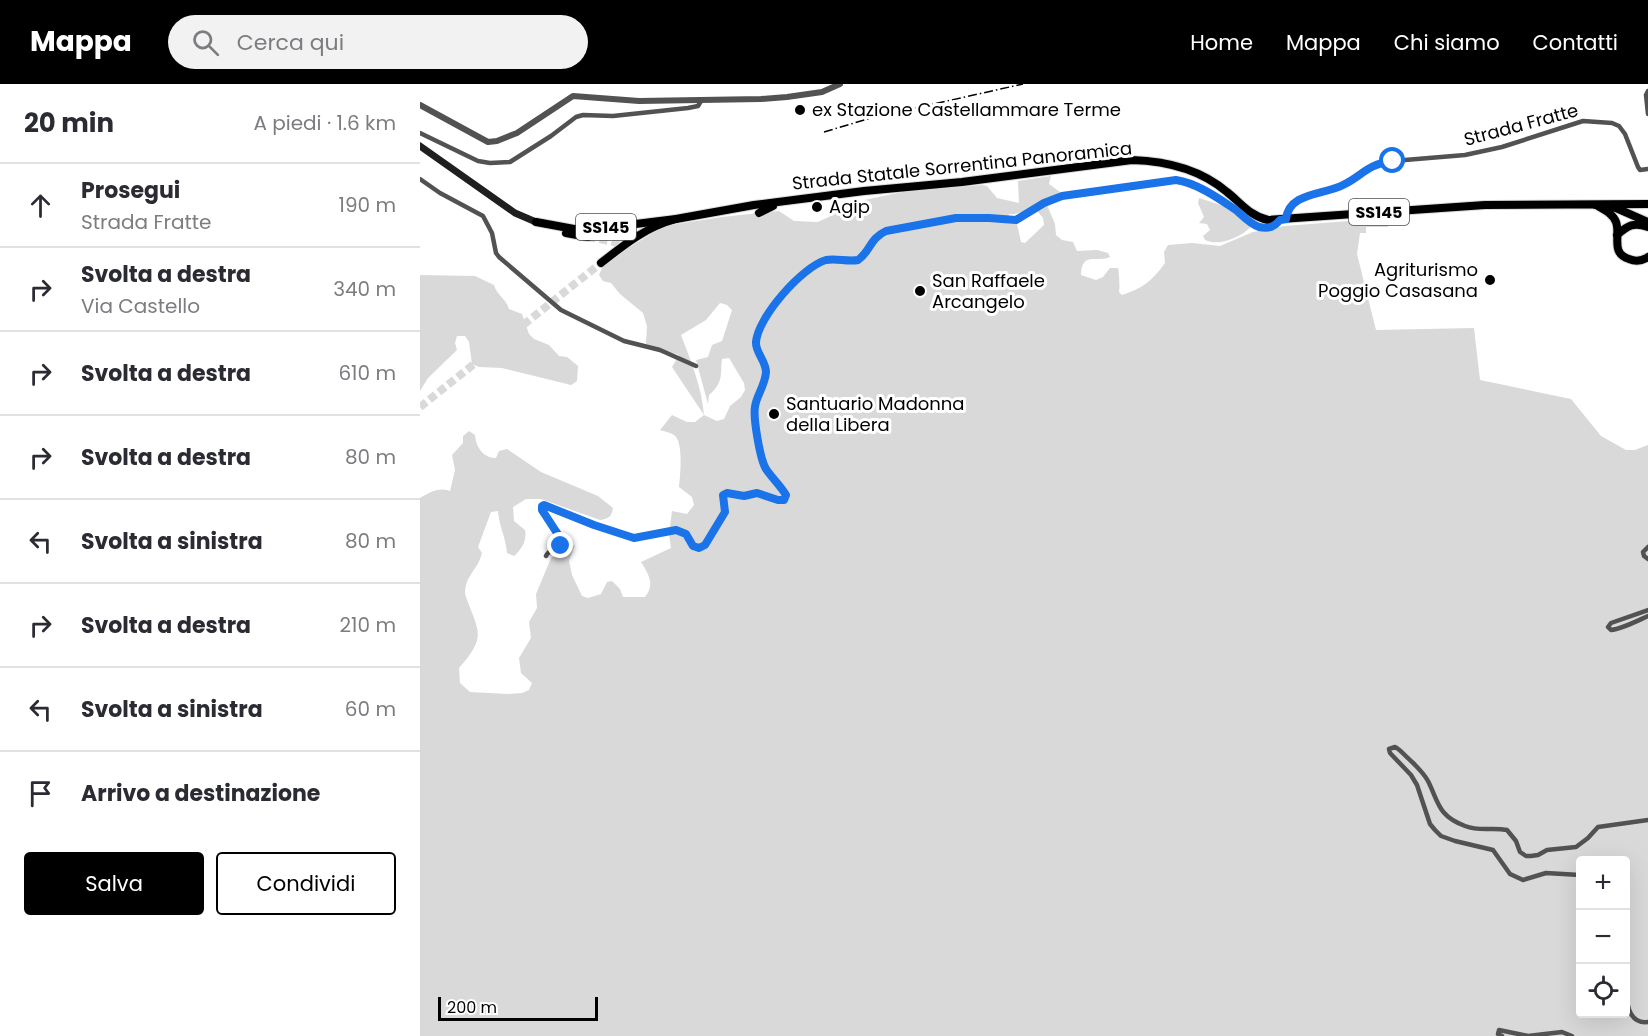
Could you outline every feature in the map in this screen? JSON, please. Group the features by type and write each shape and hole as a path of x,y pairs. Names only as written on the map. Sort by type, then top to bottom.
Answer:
{"main road":[{"name":"SS145","path":"420,146 515,213 564,232 588,237"},
{"name":"Strada Statale Sorrentina Panoramica","path":"676,219 785,201 1132,160 1156,161 1180,166 1202,176 1226,190 1258,218 1283,219 1485,205 1596,205"},
{"name":"SS145","path":"759,213 785,201"},
{"path":"1596,205 1648,204"},
{"name":"SS145","path":"1596,205 1625,211 1648,222"},
{"path":"1596,205 1616,221 1617,247 1623,256 1637,261 1648,257"},
{"name":"SS145","path":"536,222 585,230 676,219"},
{"path":"601,263 639,234 656,225 676,219"},
{"path":"1617,236 1632,224 1648,227"}],"street":[{"path":"420,105 488,142 517,133 573,96 639,101 787,98 822,92 840,84"},
{"path":"1648,91 1646,96 1648,114"},
{"path":"420,133 478,160 490,163 510,162 576,117 613,116 688,108 698,106 701,100"},
{"name":"Strada Fratte","path":"1283,219 1296,202 1345,184 1373,165 1453,156 1502,147 1583,121 1611,123 1619,126 1625,134 1638,168 1648,169"},
{"path":"420,179 440,193 483,216 492,233 496,253 561,310 624,341 660,350 696,366"},
{"path":"546,556 551,550 561,546 561,542 542,510 544,505 634,538 676,530 686,534 693,546 699,548 705,545 725,512 723,495 727,493 744,496 757,493 784,500 786,495 765,467 760,453 754,406 760,396 766,370 756,341 763,323 778,301 800,277 826,261 858,260 877,235 886,231 956,218 1016,220 1044,203 1062,196 1176,180 1186,182 1215,196 1253,225 1267,228 1275,226 1283,219"},
{"path":"1648,547 1644,556 1648,559"},
{"path":"1648,610 1611,623 1608,627 1611,630 1620,629 1629,622 1648,616"},
{"path":"1576,875 1546,873 1523,880 1510,874 1493,850 1441,836 1430,824 1414,780 1389,749 1395,747 1400,750 1418,768 1428,781 1438,807 1446,816 1473,829 1507,830 1516,841 1520,852 1526,856 1538,855 1547,850 1575,847 1588,838 1598,826 1648,820"},
{"path":"1630,1013 1635,1021 1648,1022"},
{"path":"1502,1036 1498,1034 1499,1030 1528,1036 1562,1032 1572,1036"}],"shaded area":[{"path":"1051,176 1049,184 1060,192 1027,210 1009,214 1007,222 1017,224 1021,242 1025,243 1044,225 1043,218 1038,212 1039,208 1047,205 1055,224 1056,235 1062,240 1073,242 1077,251 1097,250 1108,253 1110,257 1087,260 1081,275 1096,280 1103,277 1110,268 1118,268 1119,292 1122,295 1141,287 1156,274 1165,263 1164,252 1168,245 1192,243 1220,246 1253,232 1285,226 1386,218 1388,227 1366,227 1366,233 1360,233 1357,254 1376,330 1474,328 1480,380 1571,399 1601,436 1626,450 1635,450 1648,445 1648,1036 420,1036 420,498 438,490 450,491 455,470 452,455 463,443 463,436 469,431 475,435 479,448 491,458 496,458 499,451 507,449 541,472 598,496 613,508 610,517 600,520 541,499 526,499 513,507 514,521 525,530 523,544 514,556 507,553 498,511 491,512 478,547 482,553 480,559 466,587 465,594 478,633 474,648 459,668 460,683 470,692 522,693 529,690 532,683 521,673 519,658 531,638 529,622 537,608 536,594 551,558 575,545 569,561 572,575 582,596 588,598 601,594 607,582 612,581 620,589 623,597 645,597 650,584 641,562 671,548 669,534 672,511 687,514 694,505 692,497 679,487 681,460 677,439 673,434 660,430 672,415 687,422 695,422 704,415 672,367 679,355 646,344 647,326 643,313 620,294 611,283 603,281 599,275 602,268 625,250 664,226 779,211 794,221 818,222 835,214 850,203 907,191 982,185 987,186 997,198 1019,203 1018,181","holes":["720,303 732,310 722,341 712,345 708,357 696,360 708,404 709,395 719,382 722,359 729,358 744,383 745,390 741,397 730,406 724,419 717,421 704,415 701,395 681,335 706,320"]},
{"path":"1199,198 1230,208 1251,227 1223,242 1205,240 1203,236 1210,230 1207,224 1199,223 1204,217 1198,203"},
{"path":"420,275 475,276 494,285 509,309 522,314 529,334 534,339 549,345 559,356 567,357 578,366 577,381 571,385 502,368 479,367 472,364 469,342 465,336 457,336 455,343 457,350 428,378 420,391"}],"tunnel":[{"path":"588,237 646,248 686,251 705,249 723,244 740,234 759,213"},
{"path":"420,407 601,263"}],"railway":[{"path":"824,132 871,118 1023,84"}],"place":[{"name":"ex Stazione Castellammare Terme","path":"800,110"},
{"name":"Agip","path":"817,207"},
{"name":"Agriturismo Poggio Casasana","path":"1490,280"},
{"name":"San Raffaele Arcangelo","path":"920,291"},
{"name":"Santuario Madonna della Libera","path":"774,414"}],"route":[{"path":"561,546 559,536 542,510 544,505 634,538 676,530 686,534 693,546 699,548 705,545 725,512 723,495 727,493 744,496 757,493 784,500 786,495 765,467 760,453 754,406 760,396 766,370 756,341 763,323 778,301 800,277 826,261 858,260 877,235 886,231 956,218 1016,220 1044,203 1062,196 1176,180 1186,182 1215,196 1253,225 1267,228 1286,219 1289,208 1303,198 1345,184 1373,165 1393,161"}]}
